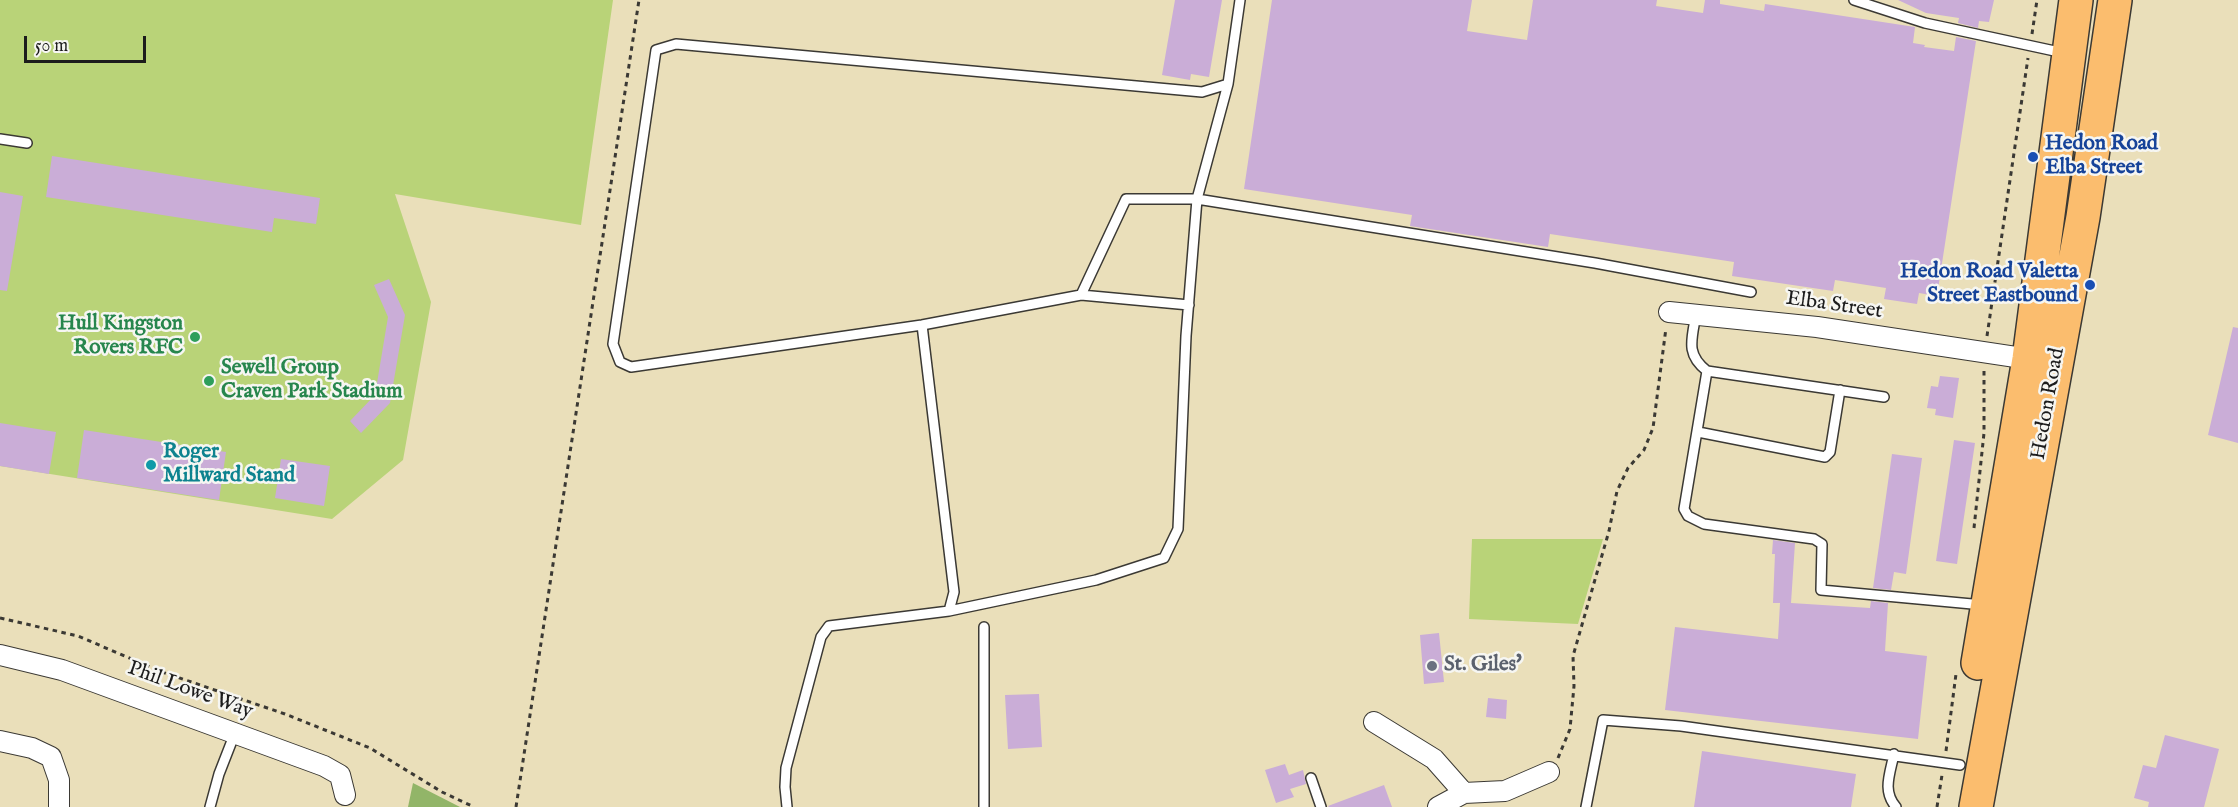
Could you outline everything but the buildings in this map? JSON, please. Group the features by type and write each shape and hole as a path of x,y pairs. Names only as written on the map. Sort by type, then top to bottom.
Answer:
{"highway":[{"name":"Hedon Road","path":"1954,807 1952,763 1988,606 2029,358 2076,0"},
{"name":"Hedon Road","path":"1976,807 2083,218 2115,0"}],"street":[{"name":"Elba Street","path":"1669,312 1817,327 2029,358"},
{"name":"Phil Lowe Way","path":"0,655 62,670 324,766 340,775 344,801"},
{"path":"1374,722 1434,759 1464,793"},
{"path":"0,741 32,748 51,757 59,780 59,807"},
{"path":"1438,807 1464,793 1505,791 1549,772"}],"lane":[{"path":"786,806 786,768 821,637 829,626 949,611 1096,580 1164,558 1178,529 1189,305 1197,200 1228,84 1240,0"},
{"path":"1854,0 1925,23 2069,54"},
{"path":"1189,305 1081,295 922,325 631,367 620,362 613,344 656,50 676,44 1202,92 1228,84"},
{"path":"0,139 27,143"},
{"path":"1081,295 1126,199 1197,200 1595,263 1751,292"},
{"path":"1696,314 1691,347 1696,362 1707,371 1884,397"},
{"path":"922,325 954,592 949,611"},
{"path":"1707,371 1684,509 1688,516 1704,524 1814,539 1822,544 1821,590 1988,606"},
{"path":"1698,432 1824,457 1830,452 1840,390"},
{"path":"984,627 984,807"},
{"path":"1586,807 1603,720 1681,726 1952,763"},
{"path":"210,807 219,774 235,732"},
{"path":"1894,754 1887,790 1888,796 1896,807"},
{"path":"1311,778 1321,807"}],"path":[{"path":"516,807 639,0"},
{"path":"1974,532 1984,433 1984,353 2037,0"},
{"path":"1549,772 1557,761 1570,729 1574,686 1573,656 1609,531 1617,491 1628,468 1644,450 1653,428 1669,312"},
{"path":"0,618 78,636 162,672 285,714 370,748 442,792 474,807"},
{"path":"1937,807 1952,763 1957,667"}],"green space":[{"path":"0,0 613,0 581,225 395,194 431,302 403,460 332,519 0,466"},
{"path":"1472,539 1603,539 1578,624 1469,619"},
{"path":"413,783 460,807 408,807"}],"place":[{"name":"Hedon Road Elba Street","path":"2033,157"},
{"name":"Hedon Road Valetta Street Eastbound","path":"2090,285"},
{"name":"Hull Kingston Rovers RFC","path":"195,337"},
{"name":"Sewell Group Craven Park Stadium","path":"209,381"},
{"name":"Roger Millward Stand","path":"151,465"},
{"name":"St. Giles'","path":"1432,666"}]}
